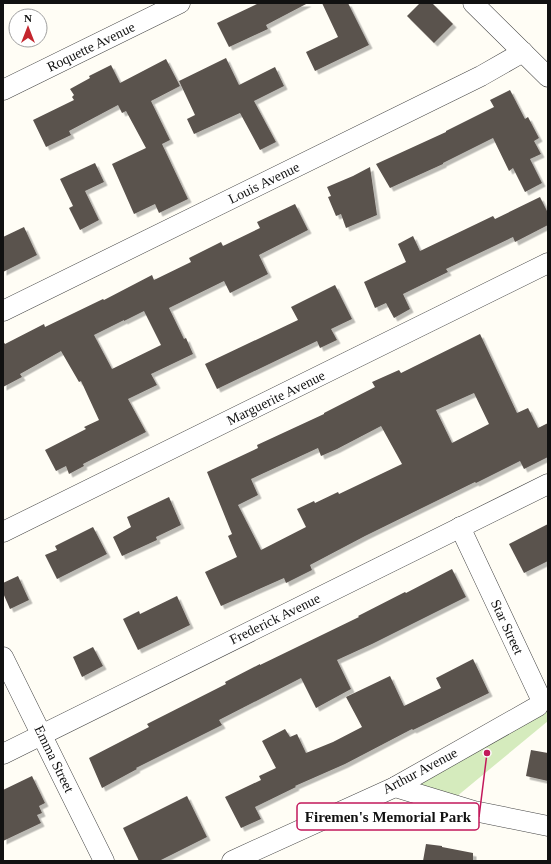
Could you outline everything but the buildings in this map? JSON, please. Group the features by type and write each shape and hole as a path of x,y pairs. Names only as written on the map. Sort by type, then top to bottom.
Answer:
{"street":[{"name":"Roquette Avenue","path":"3,90 180,3"},
{"path":"473,3 548,77"},
{"name":"Louis Avenue","path":"3,311 481,76 523,52"},
{"name":"Marguerite Avenue","path":"3,532 548,263"},
{"name":"Frederick Avenue","path":"3,754 548,484"},
{"name":"Star Street","path":"460,528 541,699 538,706 519,717"},
{"name":"Emma Street","path":"3,657 104,861"},
{"name":"Arthur Avenue","path":"232,861 395,787 519,717"},
{"path":"395,787 474,810 548,826"}],"green space":[{"path":"548,708 548,721 450,802 408,785"}],"place":[{"name":"Firemen's Memorial Park","path":"487,753"}]}
